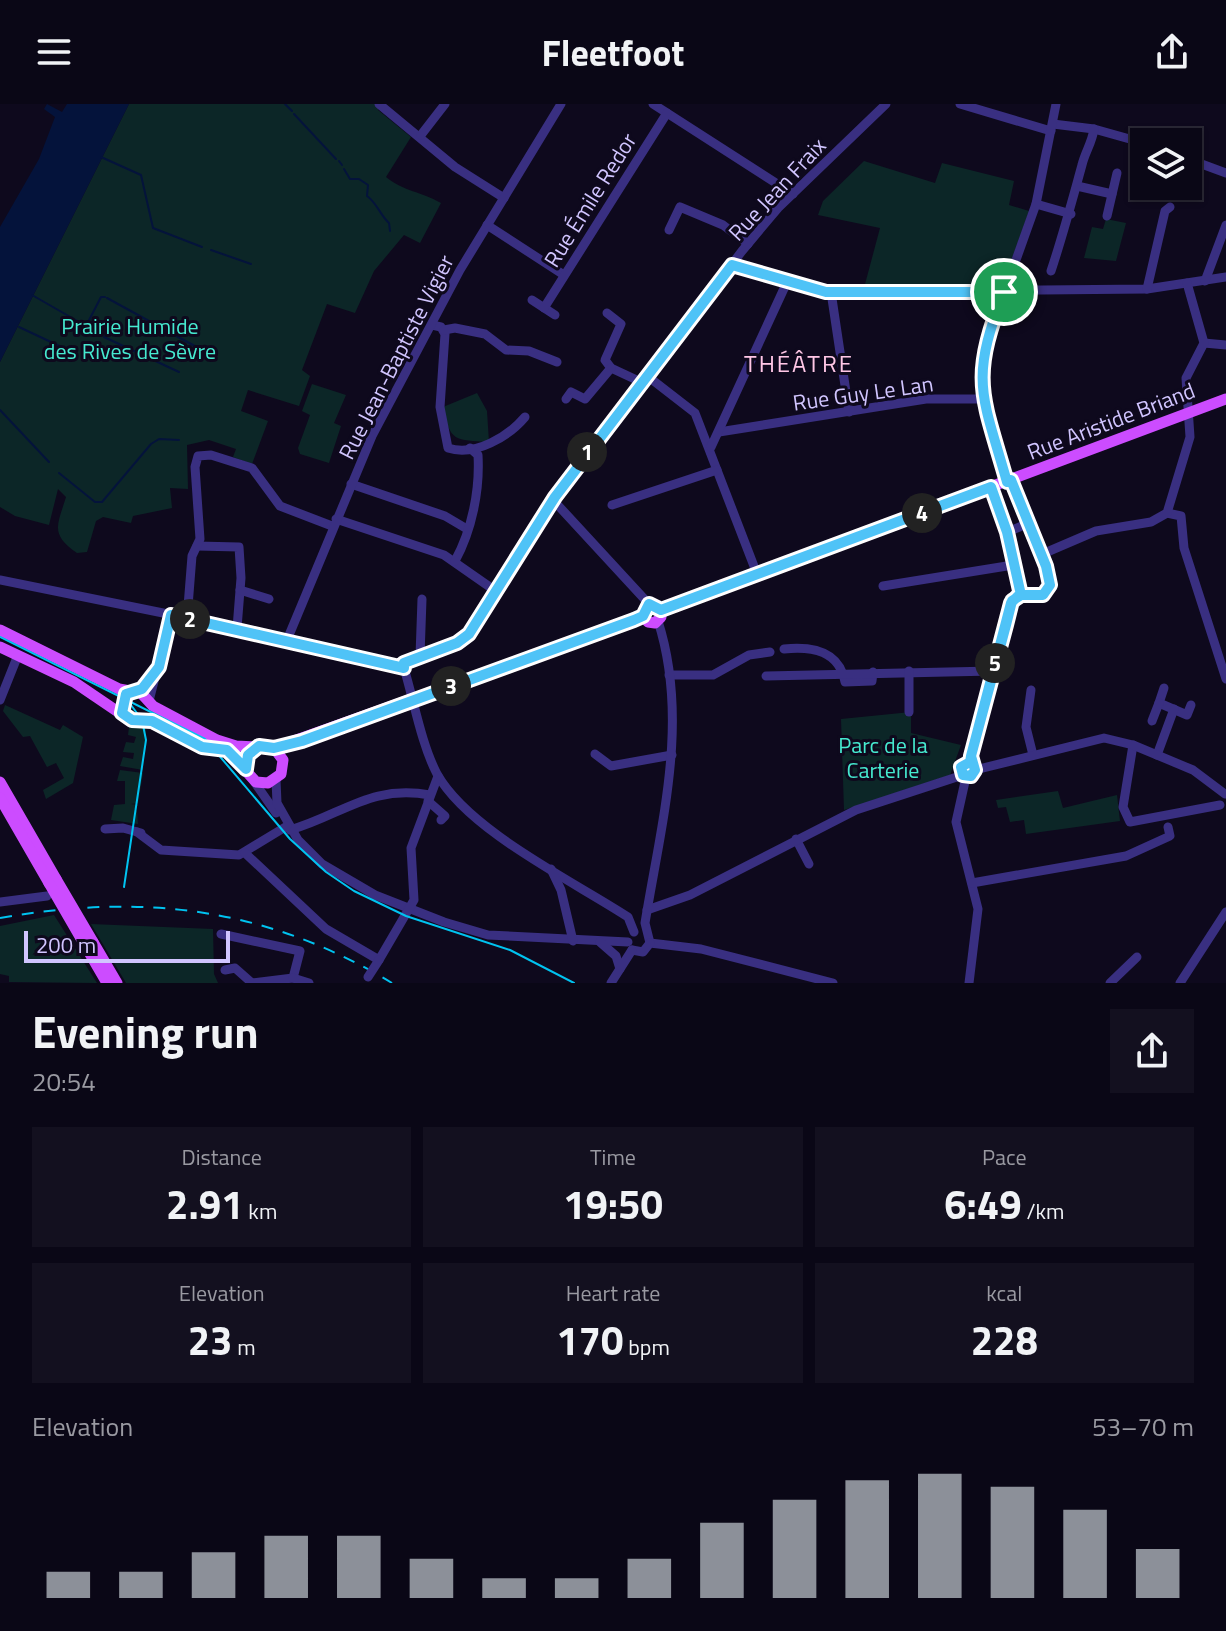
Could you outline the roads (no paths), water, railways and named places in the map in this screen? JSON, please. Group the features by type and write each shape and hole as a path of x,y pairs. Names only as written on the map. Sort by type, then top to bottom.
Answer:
{"main road":[{"name":"Rue Aristide Briand","path":"660,616 757,574 1226,399"},
{"path":"0,630 134,691 217,740 255,748 274,748 302,741 643,616 649,604 660,616 649,623 643,616"},
{"path":"0,647 68,678 109,709 132,720 152,721 202,747 227,750 253,780 264,784 276,780 283,763 302,741"},
{"path":"122,713 121,703 134,691"},
{"path":"246,769 246,758 255,748"},
{"path":"274,748 283,763"},
{"path":"0,782 90,945 117,983"},
{"path":"0,798 53,881"},
{"path":"90,945 107,983"}],"street":[{"path":"379,104 421,135 455,167 504,198"},
{"path":"421,135 445,104"},
{"name":"Rue Jean-Baptiste Vigier","path":"287,640 372,436 487,225 561,104"},
{"path":"653,104 793,194"},
{"name":"Rue Jean Fraix","path":"404,668 404,663 465,638 554,501 643,378 748,244 793,194 886,104"},
{"path":"960,104 1052,128 1094,129 1130,139"},
{"path":"973,766 1011,603 1021,595 1037,596 1047,590 1049,574 1009,481 982,399 982,355 1036,204 1056,104"},
{"name":"Rue Émile Redor","path":"544,308 667,113"},
{"path":"1051,271 1071,214 1083,160 1090,152 1094,129"},
{"path":"1202,164 1226,173"},
{"path":"1107,216 1117,173"},
{"path":"1077,186 1112,194"},
{"path":"1036,204 1071,214"},
{"path":"669,230 680,207 723,225 748,244"},
{"path":"1147,289 1165,211 1170,207"},
{"path":"487,225 564,275"},
{"path":"1205,281 1226,225"},
{"path":"732,265 831,292 1147,289 1226,277"},
{"path":"711,447 787,282"},
{"path":"1167,513 1189,448 1190,413 1186,378 1204,343 1187,283"},
{"path":"831,292 849,412"},
{"path":"532,300 555,315"},
{"path":"607,313 621,324 605,354 611,368 643,378 693,410 711,447 757,574"},
{"path":"432,325 444,330 455,328 485,334 506,350 529,351 557,362"},
{"path":"444,330 440,407 447,444 454,450 470,448 505,436 525,417"},
{"path":"1204,343 1226,345"},
{"path":"566,399 571,392 585,399 611,368"},
{"name":"Rue Guy Le Lan","path":"719,432 926,399 982,399"},
{"path":"455,561 467,529 478,482 478,455 470,448"},
{"path":"187,619 192,556 196,547 195,467 198,456 211,455 252,468 280,506 455,561 497,592"},
{"path":"612,505 717,470"},
{"path":"351,484 445,516 467,529"},
{"path":"991,487 1007,532 1021,595"},
{"path":"554,501 649,604"},
{"path":"1040,555 1096,531 1151,522 1167,513 1181,516 1184,548 1226,679"},
{"path":"1007,532 1027,524"},
{"path":"196,547 239,547 237,628"},
{"path":"883,586 1013,565"},
{"path":"0,580 237,628 404,668 438,776 502,838 628,917 650,943 701,949 833,983"},
{"path":"240,590 269,599"},
{"path":"420,656 422,599"},
{"path":"149,701 171,615"},
{"path":"611,983 638,932 644,913 669,793 672,755 669,675 660,616"},
{"path":"784,649 810,648 838,662 845,682 873,680 873,672 993,671"},
{"path":"669,675 713,675 749,655 770,652"},
{"path":"0,700 18,655"},
{"path":"134,691 159,667"},
{"path":"909,671 909,712"},
{"path":"766,676 843,672"},
{"path":"1152,721 1164,688"},
{"path":"1031,690 1026,727 1033,755"},
{"path":"1159,703 1187,715 1191,705"},
{"path":"1157,755 1174,709"},
{"path":"969,983 978,915 956,822 964,776 961,767 1033,755 1092,738 1133,745 1193,770 1225,794 1223,807 1136,822 1126,820 1124,796 1133,745"},
{"path":"595,754 611,766 672,755"},
{"path":"366,980 396,927 410,910 415,893 411,848 438,776"},
{"path":"628,917 690,895 856,810 964,776"},
{"path":"253,780 288,827 334,872 410,910 488,935 600,942 630,946 642,953 650,943"},
{"path":"276,780 275,797 288,827"},
{"path":"105,829 123,828 137,832 155,840 161,850 245,853 288,827 362,798 389,793 429,798 445,816 441,820"},
{"path":"972,883 1126,856 1170,836 1168,827"},
{"path":"796,839 809,864"},
{"path":"245,853 326,929 379,960"},
{"path":"551,869 561,893 573,941"},
{"path":"561,893 568,887 578,886"},
{"path":"0,902 47,896"},
{"path":"1180,983 1226,912"},
{"path":"221,934 300,951 293,978"},
{"path":"600,942 616,956 620,969"},
{"path":"1110,983 1137,957"},
{"path":"225,970 235,968 252,983 293,978 309,983"}],"water":[{"path":"47,104 62,112 67,104 129,104 0,362 0,227 39,159 55,117 44,109"}],"waterway":[{"path":"285,104 292,111"},
{"path":"294,114 336,159"},
{"path":"101,157 141,175 153,228 202,247"},
{"path":"339,161 342,165"},
{"path":"344,169 350,179 359,179 368,185 367,196 389,223 390,231"},
{"path":"211,250 251,264"},
{"path":"32,295 86,326 101,297 105,297"},
{"path":"107,298 202,350"},
{"path":"86,326 98,334"},
{"path":"19,327 68,350"},
{"path":"104,337 179,372"},
{"path":"0,410 49,462"},
{"path":"59,473 95,502 102,502 151,444 159,439 179,440"}],"tram line":[{"path":"0,637 205,739 290,839 326,872 354,891 406,916 510,950 574,983"},
{"path":"124,887 146,740 142,720 131,705"}],"railway":[{"path":"0,918 104,907 202,913 250,922 298,937 345,957 392,983"}],"district":[{"name":"THÉÂTRE","path":"799,364"}],"park label":[{"name":"Prairie Humide des Rives de Sèvre","path":"130,338"},
{"name":"Parc de la Carterie","path":"883,758"}]}
